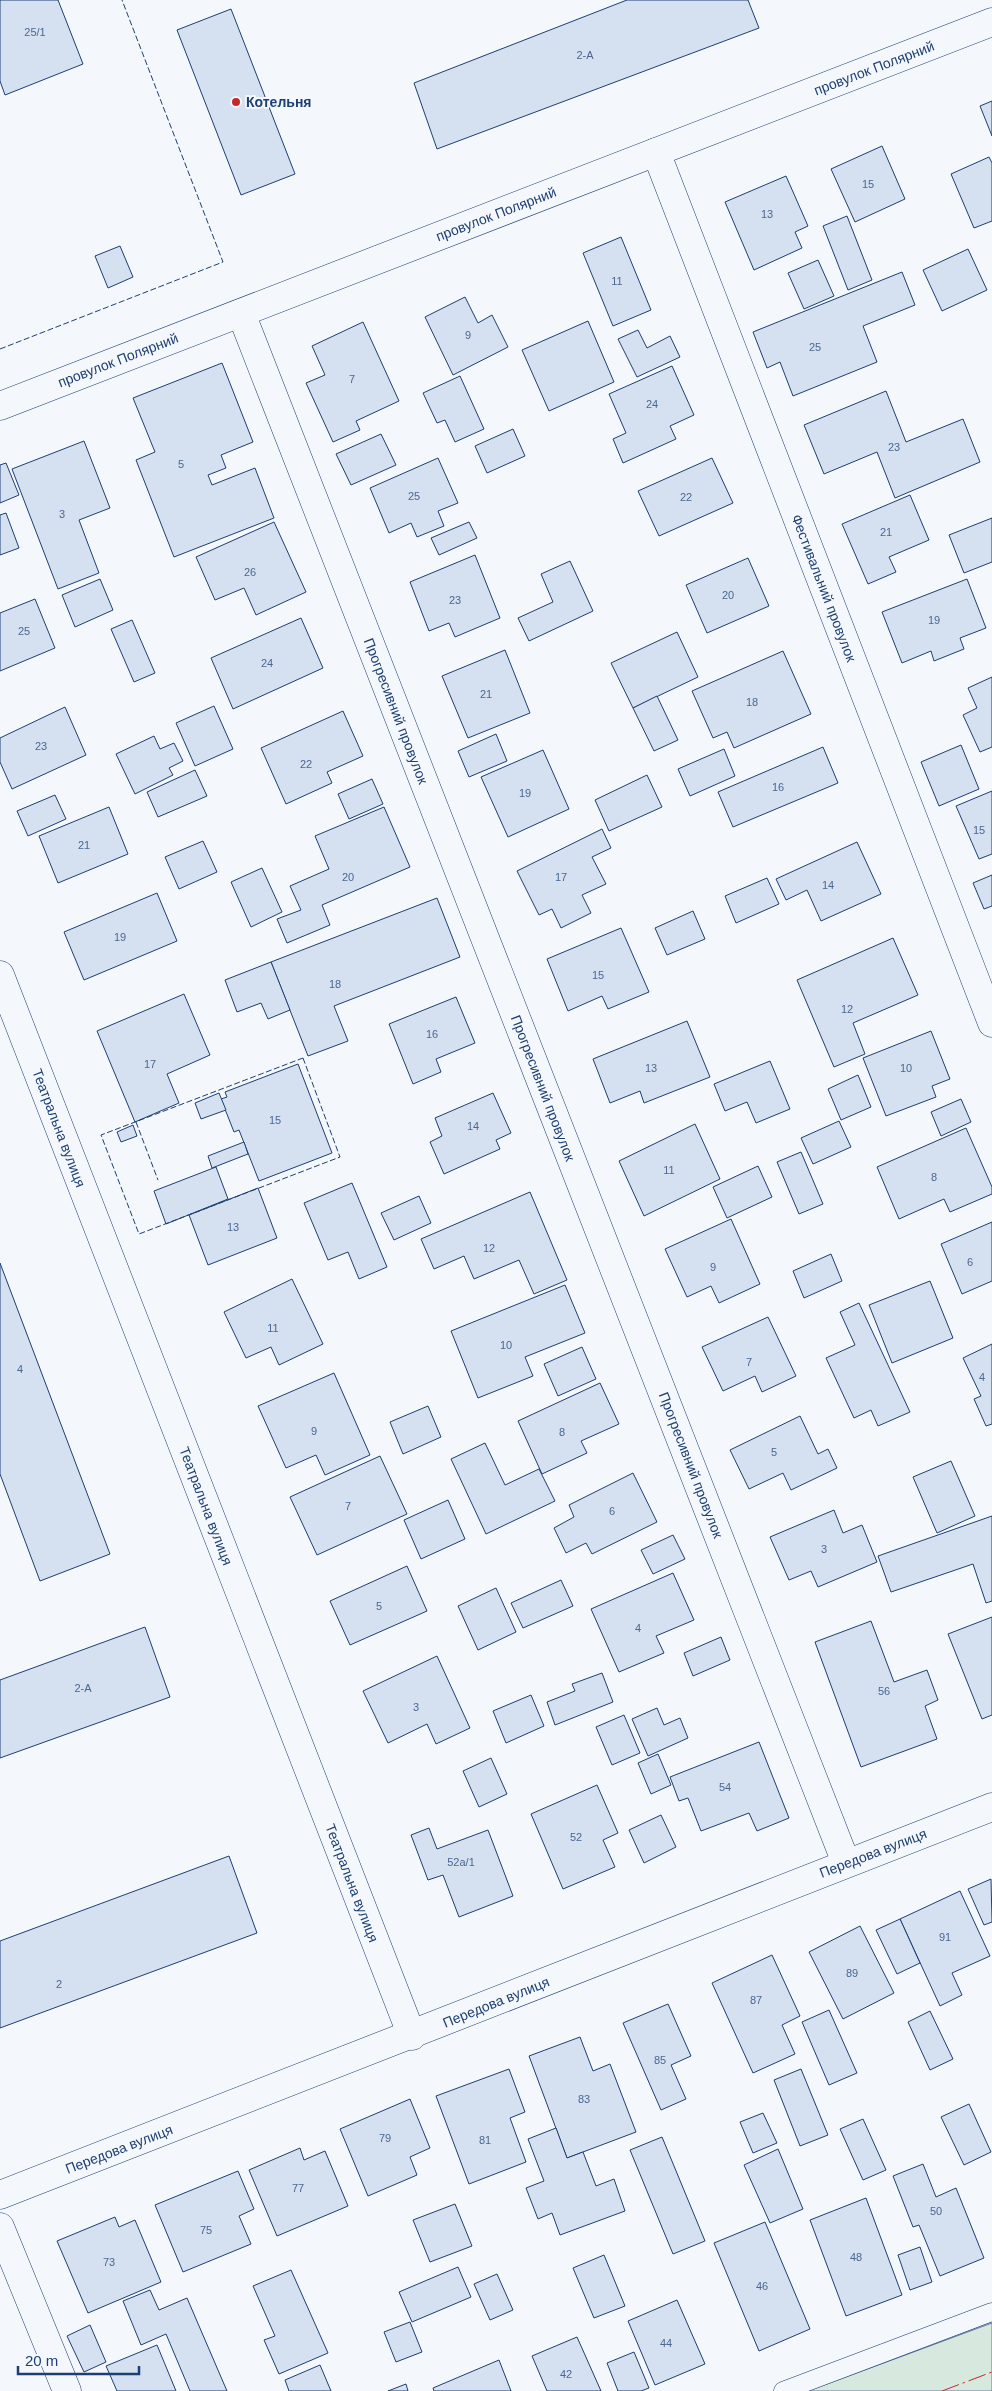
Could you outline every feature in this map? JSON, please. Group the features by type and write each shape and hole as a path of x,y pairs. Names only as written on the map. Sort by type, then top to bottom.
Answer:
{"street":[{"name":"провулок Полярний","path":"0,406 992,22"},
{"name":"Фестивальний провулок","path":"656,152 992,1024"},
{"name":"Прогресивний провулок","path":"240,313 846,1863"},
{"name":"Театральна вулиця","path":"0,975 412,2036"},
{"name":"Передова вулиця","path":"0,2196 992,1807"},
{"path":"0,2227 67,2391"}],"lane":[{"path":"783,2391 992,2312"}],"shaded area":[{"path":"992,2323 992,2391 808,2391"}],"building":[{"path":"0,0 58,0 83,64 5,95 0,81"},
{"path":"627,0 748,0 759,28 437,149 414,83"},
{"name":"Котельня","path":"231,9 295,174 241,195 177,30"},
{"path":"992,101 992,136 980,106"},
{"path":"882,146 905,199 855,222 831,169"},
{"path":"989,157 992,163 992,221 974,228 951,174"},
{"path":"786,176 808,226 795,232 802,248 754,270 725,202"},
{"path":"847,216 872,280 848,290 823,226"},
{"path":"621,237 651,310 613,326 583,253"},
{"path":"120,246 133,277 108,288 95,256"},
{"path":"968,249 987,290 942,311 923,270"},
{"path":"818,260 834,296 804,309 788,273"},
{"path":"902,272 915,305 863,326 877,362 793,396 780,362 767,368 753,332"},
{"path":"465,297 478,323 492,315 508,347 453,375 425,317"},
{"path":"588,321 614,382 549,411 522,350"},
{"path":"363,322 399,401 356,421 360,430 333,442 306,383 325,375 312,346"},
{"path":"638,330 647,348 670,336 680,357 637,377 618,339"},
{"path":"222,363 253,442 221,455 226,468 208,475 212,485 255,468 274,518 174,557 136,460 155,452 133,398"},
{"path":"672,366 694,415 670,426 676,439 623,463 613,439 626,433 609,394"},
{"path":"460,376 484,429 455,442 445,420 437,423 423,393"},
{"path":"886,391 906,442 963,419 980,462 895,498 877,452 824,474 804,425"},
{"path":"513,429 525,456 487,473 475,446"},
{"path":"381,434 396,465 351,485 336,454"},
{"path":"84,441 110,508 79,520 99,573 58,589 12,469"},
{"path":"438,458 458,503 438,511 444,526 417,537 411,523 389,533 370,488"},
{"path":"712,458 733,503 659,536 638,491"},
{"path":"6,463 19,495 0,503 0,465"},
{"path":"910,495 929,540 889,557 896,572 868,584 842,524"},
{"path":"6,513 19,548 0,555 0,515"},
{"path":"992,518 992,562 964,573 949,535"},
{"path":"274,522 306,592 256,615 244,588 215,600 196,557"},
{"path":"469,522 477,538 439,555 431,538"},
{"path":"475,555 500,618 455,637 449,623 429,631 410,582"},
{"path":"748,558 769,606 707,633 686,585"},
{"path":"570,561 593,611 529,641 518,618 553,602 541,574"},
{"path":"100,579 113,610 75,627 62,595"},
{"path":"967,579 986,628 960,638 964,649 934,661 931,651 902,663 882,612"},
{"path":"35,599 55,648 0,671 0,613"},
{"path":"301,618 323,668 233,709 211,658"},
{"path":"132,620 155,673 134,682 111,629"},
{"path":"677,632 698,677 633,708 611,663"},
{"path":"505,650 530,713 468,738 442,676"},
{"path":"783,651 811,714 734,748 727,732 713,738 692,691"},
{"path":"992,677 992,747 980,752 963,715 977,708 968,688"},
{"path":"657,696 678,740 654,751 633,708"},
{"path":"214,706 233,749 195,766 176,723"},
{"path":"65,707 86,755 12,789 0,762 0,738"},
{"path":"343,711 363,756 327,772 332,783 286,804 261,748"},
{"path":"496,734 507,761 469,777 458,751"},
{"path":"154,736 160,749 174,743 183,761 169,768 173,775 135,794 116,754"},
{"path":"961,745 979,789 939,806 921,762"},
{"path":"823,747 838,783 733,827 718,792"},
{"path":"724,749 735,776 690,796 678,769"},
{"path":"543,750 569,809 508,837 481,777"},
{"path":"195,770 207,796 158,817 147,792"},
{"path":"647,775 662,807 609,831 595,800"},
{"path":"372,779 383,804 349,819 338,794"},
{"path":"992,791 992,854 979,859 956,806"},
{"path":"55,795 66,819 28,836 17,811"},
{"path":"109,807 128,854 58,883 39,836"},
{"path":"384,807 410,867 322,905 330,925 287,943 277,919 301,910 290,886 329,869 315,836"},
{"path":"602,829 611,848 592,857 606,884 582,895 591,913 561,928 552,909 539,915 517,871"},
{"path":"203,841 217,872 179,889 165,857"},
{"path":"857,842 881,894 821,921 807,890 786,900 776,879"},
{"path":"262,868 282,912 251,927 231,882"},
{"path":"992,875 992,906 984,909 973,883"},
{"path":"767,878 779,904 736,923 725,896"},
{"path":"157,893 177,941 84,980 64,932"},
{"path":"437,898 460,957 334,1006 348,1041 308,1056 271,962"},
{"path":"693,911 705,939 667,955 655,928"},
{"path":"621,928 649,992 608,1009 602,996 568,1011 547,959"},
{"path":"893,938 918,995 853,1023 865,1054 834,1067 797,980"},
{"path":"271,962 290,1010 268,1019 261,1003 237,1012 225,980"},
{"path":"184,994 210,1055 167,1074 179,1103 135,1122 97,1031"},
{"path":"456,997 475,1043 436,1059 441,1072 413,1084 389,1024"},
{"path":"687,1021 710,1077 644,1103 640,1091 610,1103 593,1059"},
{"path":"931,1031 950,1079 932,1086 936,1097 886,1116 863,1058"},
{"path":"770,1061 790,1109 756,1123 747,1102 725,1111 714,1084"},
{"path":"298,1064 332,1153 259,1181 239,1130 234,1132 221,1099 227,1097 225,1092"},
{"path":"858,1075 871,1107 841,1120 828,1089"},
{"path":"219,1093 226,1110 201,1119 195,1103"},
{"path":"493,1093 511,1133 496,1140 500,1149 444,1174 430,1142 442,1136 435,1118"},
{"path":"961,1099 971,1122 941,1136 931,1112"},
{"path":"839,1121 851,1147 813,1164 801,1138"},
{"path":"695,1124 720,1179 644,1216 619,1161"},
{"path":"133,1125 137,1136 121,1142 117,1132"},
{"path":"966,1128 992,1187 992,1194 950,1212 944,1199 899,1219 877,1167"},
{"path":"244,1142 248,1154 212,1168 208,1156"},
{"path":"801,1152 823,1204 799,1214 777,1162"},
{"path":"758,1166 772,1197 727,1218 713,1187"},
{"path":"216,1167 228,1199 166,1224 154,1191"},
{"path":"352,1183 387,1267 359,1279 348,1252 328,1260 304,1203"},
{"path":"258,1188 277,1238 208,1265 189,1215"},
{"path":"530,1192 567,1280 534,1294 519,1260 474,1279 464,1256 434,1269 421,1239"},
{"path":"419,1196 431,1223 394,1240 381,1213"},
{"path":"731,1219 760,1284 719,1303 711,1286 687,1297 665,1249"},
{"path":"992,1222 992,1281 962,1294 941,1244"},
{"path":"831,1254 842,1281 804,1298 793,1271"},
{"path":"0,1263 110,1554 40,1581 0,1474"},
{"path":"292,1279 323,1344 279,1365 271,1347 246,1358 224,1312"},
{"path":"930,1281 953,1338 892,1363 869,1305"},
{"path":"565,1285 585,1333 525,1357 533,1376 478,1398 451,1331"},
{"path":"859,1303 910,1412 878,1426 871,1410 854,1418 826,1358 855,1345 840,1312"},
{"path":"768,1317 796,1376 762,1392 755,1376 723,1391 702,1347"},
{"path":"992,1344 992,1424 986,1426 974,1399 981,1396 963,1358"},
{"path":"582,1347 596,1379 558,1396 544,1364"},
{"path":"334,1373 370,1455 325,1475 316,1455 286,1468 258,1406"},
{"path":"600,1383 619,1424 581,1441 587,1453 542,1474 518,1421"},
{"path":"428,1406 441,1437 403,1454 390,1422"},
{"path":"800,1416 818,1454 828,1449 837,1468 791,1490 783,1473 749,1489 730,1450"},
{"path":"485,1443 505,1485 539,1469 555,1501 486,1534 451,1459"},
{"path":"380,1456 407,1514 317,1555 290,1497"},
{"path":"951,1461 975,1516 937,1533 913,1477"},
{"path":"633,1473 657,1522 592,1554 586,1543 566,1553 554,1528 574,1517 569,1505"},
{"path":"448,1500 465,1539 421,1559 404,1520"},
{"path":"834,1510 843,1533 862,1525 877,1562 818,1587 811,1571 789,1580 770,1537"},
{"path":"992,1516 992,1601 986,1603 973,1564 891,1592 878,1556"},
{"path":"673,1535 685,1559 653,1574 641,1550"},
{"path":"407,1566 427,1611 350,1645 330,1601"},
{"path":"673,1573 694,1620 656,1636 664,1653 619,1672 591,1609"},
{"path":"561,1580 573,1606 523,1628 511,1603"},
{"path":"496,1588 516,1632 478,1650 458,1606"},
{"path":"992,1617 992,1715 982,1719 948,1634"},
{"path":"871,1621 894,1682 927,1670 938,1700 925,1706 937,1739 861,1767 815,1642"},
{"path":"145,1627 170,1697 0,1758 0,1680"},
{"path":"721,1637 730,1660 693,1676 684,1653"},
{"path":"437,1656 470,1728 436,1744 427,1724 388,1743 363,1691"},
{"path":"602,1673 613,1702 555,1725 547,1702 575,1691 572,1684"},
{"path":"531,1695 544,1726 506,1743 493,1711"},
{"path":"657,1708 664,1725 680,1718 688,1738 648,1756 632,1719"},
{"path":"624,1715 640,1753 612,1765 596,1727"},
{"path":"759,1742 789,1818 757,1831 749,1813 701,1831 688,1798 679,1801 670,1777"},
{"path":"658,1754 671,1785 651,1794 638,1763"},
{"path":"491,1758 507,1794 479,1807 463,1771"},
{"path":"597,1785 618,1833 603,1840 615,1867 563,1889 531,1814"},
{"path":"661,1815 676,1847 644,1863 629,1830"},
{"path":"429,1828 437,1849 488,1830 513,1896 459,1917 443,1875 428,1880 411,1835"},
{"path":"229,1856 257,1933 0,2028 0,1941"},
{"path":"991,1879 992,1922 984,1925 968,1889"},
{"path":"960,1891 990,1956 952,1973 962,1995 940,2006 900,1919"},
{"path":"900,1919 920,1963 897,1974 876,1930"},
{"path":"860,1926 894,1993 843,2019 809,1952"},
{"path":"772,1955 800,2016 782,2025 795,2054 753,2073 712,1983"},
{"path":"668,2004 691,2056 671,2065 686,2099 661,2110 623,2023"},
{"path":"829,2010 857,2073 829,2085 802,2022"},
{"path":"930,2011 953,2059 930,2070 908,2022"},
{"path":"580,2037 593,2071 610,2064 636,2132 567,2158 529,2056"},
{"path":"509,2069 525,2112 510,2118 526,2162 469,2184 436,2096"},
{"path":"801,2069 828,2135 800,2146 774,2080"},
{"path":"410,2099 430,2148 410,2157 417,2175 368,2196 340,2129"},
{"path":"969,2104 991,2152 964,2165 941,2117"},
{"path":"763,2113 777,2143 753,2153 740,2122"},
{"path":"863,2119 886,2170 863,2180 840,2129"},
{"path":"556,2128 567,2158 583,2152 596,2186 614,2179 625,2211 560,2235 552,2213 538,2219 526,2188 544,2181 528,2139"},
{"path":"662,2137 705,2241 673,2254 630,2150"},
{"path":"300,2148 304,2160 325,2151 348,2206 277,2236 249,2170"},
{"path":"778,2149 803,2209 770,2223 744,2165"},
{"path":"923,2164 936,2197 956,2188 984,2258 940,2276 919,2225 913,2227 893,2176"},
{"path":"238,2171 254,2209 239,2216 251,2244 183,2272 155,2205"},
{"path":"866,2198 902,2295 846,2316 810,2220"},
{"path":"455,2204 472,2246 430,2262 413,2220"},
{"path":"115,2217 119,2227 135,2220 161,2282 88,2313 57,2241"},
{"path":"765,2222 810,2329 759,2351 714,2243"},
{"path":"920,2247 932,2282 910,2290 898,2255"},
{"path":"604,2255 625,2306 594,2318 573,2268"},
{"path":"458,2267 471,2297 412,2322 399,2292"},
{"path":"291,2270 328,2353 279,2374 264,2340 275,2336 253,2286"},
{"path":"497,2274 513,2310 490,2320 474,2284"},
{"path":"150,2290 159,2310 187,2298 227,2391 190,2391 166,2334 141,2345 123,2301"},
{"path":"677,2300 705,2364 655,2385 628,2321"},
{"path":"410,2322 422,2352 396,2362 384,2332"},
{"path":"90,2325 106,2362 84,2372 67,2336"},
{"path":"577,2337 601,2391 547,2391 532,2356"},
{"path":"157,2345 176,2391 117,2391 106,2366"},
{"path":"634,2352 649,2388 641,2391 618,2391 607,2363"},
{"path":"499,2360 511,2391 434,2391 433,2388"},
{"path":"320,2365 331,2391 289,2391 285,2380"},
{"path":"406,2384 408,2391 388,2391"}],"fence":[{"path":"0,349 223,262 122,0"},
{"path":"303,1058 340,1157 139,1234 101,1135 303,1058"},
{"path":"136,1122 158,1180"}],"power":[{"path":"942,2391 992,2372"}],"place":[{"name":"Котельня","path":"236,102"}]}
